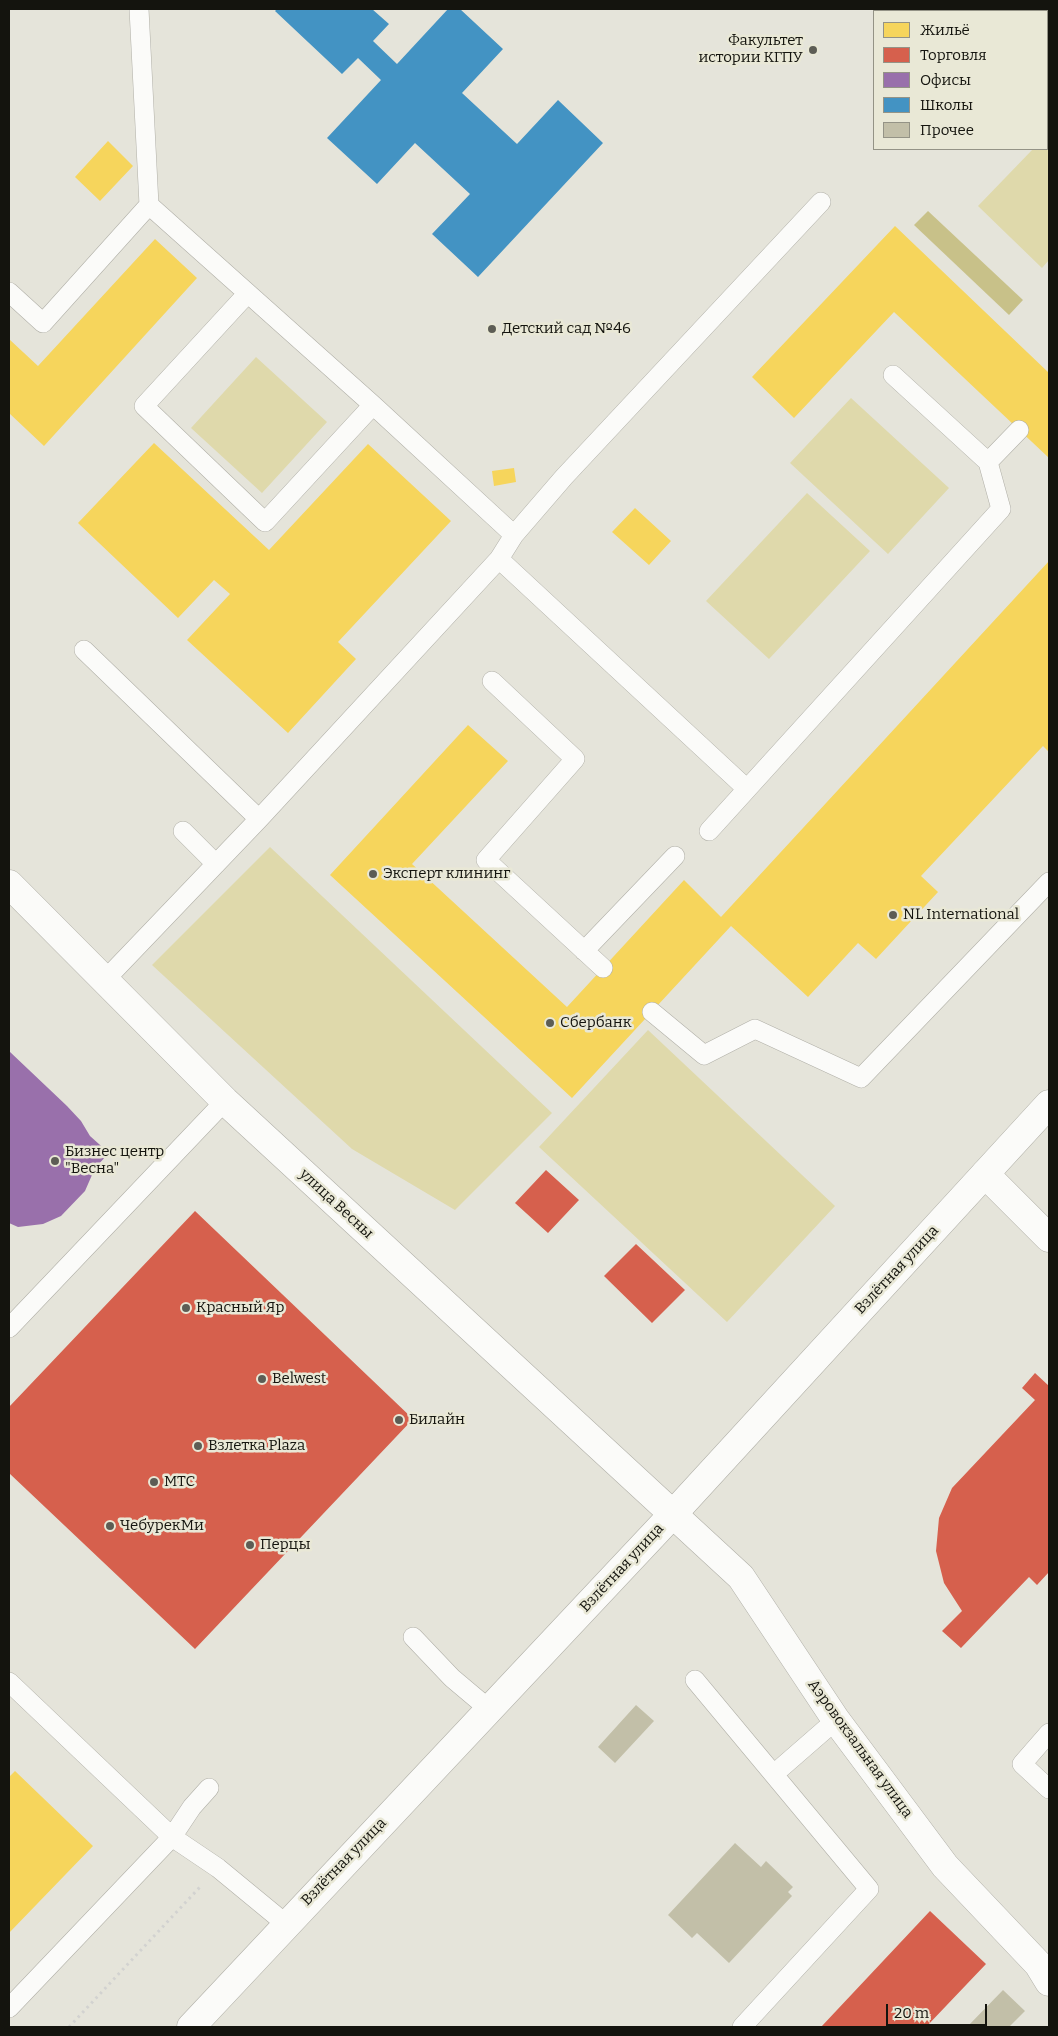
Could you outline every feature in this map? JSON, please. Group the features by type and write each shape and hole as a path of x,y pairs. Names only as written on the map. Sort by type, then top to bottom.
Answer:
{"street":[{"name":"улица Весны","path":"9,884 225,1101 673,1514"},
{"name":"Взлётная улица","path":"190,2027 673,1514 1049,1104"},
{"path":"986,1174 1049,1238"},
{"name":"Аэровокзальная улица","path":"673,1514 741,1576 836,1720 945,1866 1038,1964 1049,1982"}],"lane":[{"path":"139,9 149,205 373,405 514,535"},
{"path":"104,981 259,819 499,560 514,535 564,477 821,202"},
{"path":"9,292 42,323 149,205"},
{"path":"247,294 144,406 264,522 373,405"},
{"path":"709,831 1002,509 988,462 893,375"},
{"path":"988,462 1019,430"},
{"path":"499,560 747,789"},
{"path":"84,650 259,819"},
{"path":"492,680 576,759 486,860 603,968"},
{"path":"183,831 216,864"},
{"path":"584,951 675,856"},
{"path":"652,1012 704,1055 755,1029 861,1078 1049,882"},
{"path":"9,1328 225,1101"},
{"path":"413,1637 452,1678 490,1710"},
{"path":"696,1680 869,1889 742,2027"},
{"path":"9,1682 172,1837 218,1868 286,1924"},
{"path":"774,1774 836,1720"},
{"path":"1049,1733 1022,1764 1049,1789"},
{"path":"9,2008 172,1837 192,1807 209,1788"}],"path":[{"path":"69,2027 218,1868"}],"shaded area":[{"path":"1032,150 1049,151 1049,260 1042,268 978,206"},
{"path":"928,211 1023,300 1009,315 914,225"},
{"path":"256,357 327,422 262,493 191,428"},
{"path":"851,398 949,488 888,554 790,463"},
{"path":"807,493 870,551 769,659 706,601"},
{"path":"270,847 552,1113 455,1210 352,1149 152,965"},
{"path":"648,1030 835,1206 727,1322 539,1147"}],"building: Жильё":[{"path":"108,141 133,166 100,201 75,177"},
{"path":"895,226 1049,373 1049,458 894,312 794,418 752,377"},
{"path":"155,239 197,278 44,446 9,413 9,339 38,366"},
{"path":"154,443 269,550 368,444 451,521 338,642 356,659 288,733 187,640 230,594 214,580 178,618 78,523"},
{"path":"514,468 516,482 494,486 492,471"},
{"path":"635,508 671,541 649,565 612,532"},
{"path":"1049,561 1049,752 1043,746 921,876 938,892 876,959 858,943 808,997 731,926 572,1098 330,875 468,725 508,761 412,864 567,1007 684,880 721,917"},
{"path":"15,1771 93,1846 9,1933 9,1777"}],"building: Торговля":[{"path":"546,1170 579,1200 548,1233 515,1203"},
{"name":"Взлетка Plaza","path":"195,1211 413,1419 195,1649 9,1473 9,1407"},
{"path":"636,1244 685,1290 652,1323 604,1276"},
{"path":"1035,1373 1049,1386 1049,1572 1037,1585 1029,1577 961,1648 942,1631 962,1611 944,1583 936,1551 939,1518 952,1488 1035,1400 1022,1388"},
{"path":"930,1911 986,1964 926,2027 821,2027"}],"building: Офисы":[{"name":"Бизнес центр \"Весна\"","path":"9,1051 67,1106 81,1121 90,1136 109,1153 95,1168 85,1191 61,1216 43,1224 18,1227 9,1223"}],"building: Школы":[{"path":"277,9 372,9 389,24 373,41 397,64 448,9 460,9 503,49 462,93 517,144 558,100 603,143 478,277 432,234 470,194 415,143 377,184 327,138 381,80 358,58 342,74 275,11"}],"building: Прочее":[{"path":"636,1705 654,1721 615,1763 598,1747"},
{"path":"735,1843 761,1867 766,1861 793,1887 788,1892 792,1896 729,1963 697,1933 692,1938 668,1915"},
{"path":"1003,1990 1025,2011 1009,2027 967,2027"}],"place":[{"name":"Факультет истории КГПУ","path":"813,50"},
{"name":"Детский сад №46","path":"492,329"},
{"name":"Эксперт клининг","path":"373,874"},
{"name":"NL International","path":"893,915"},
{"name":"Сбербанк","path":"550,1023"},
{"name":"Бизнес центр \"Весна\"","path":"55,1161"},
{"name":"Красный Яр","path":"186,1308"},
{"name":"Belwest","path":"262,1379"},
{"name":"Билайн","path":"399,1420"},
{"name":"Взлетка Plaza","path":"198,1446"},
{"name":"МТС","path":"154,1482"},
{"name":"ЧебурекМи","path":"110,1526"},
{"name":"Перцы","path":"250,1545"}]}
